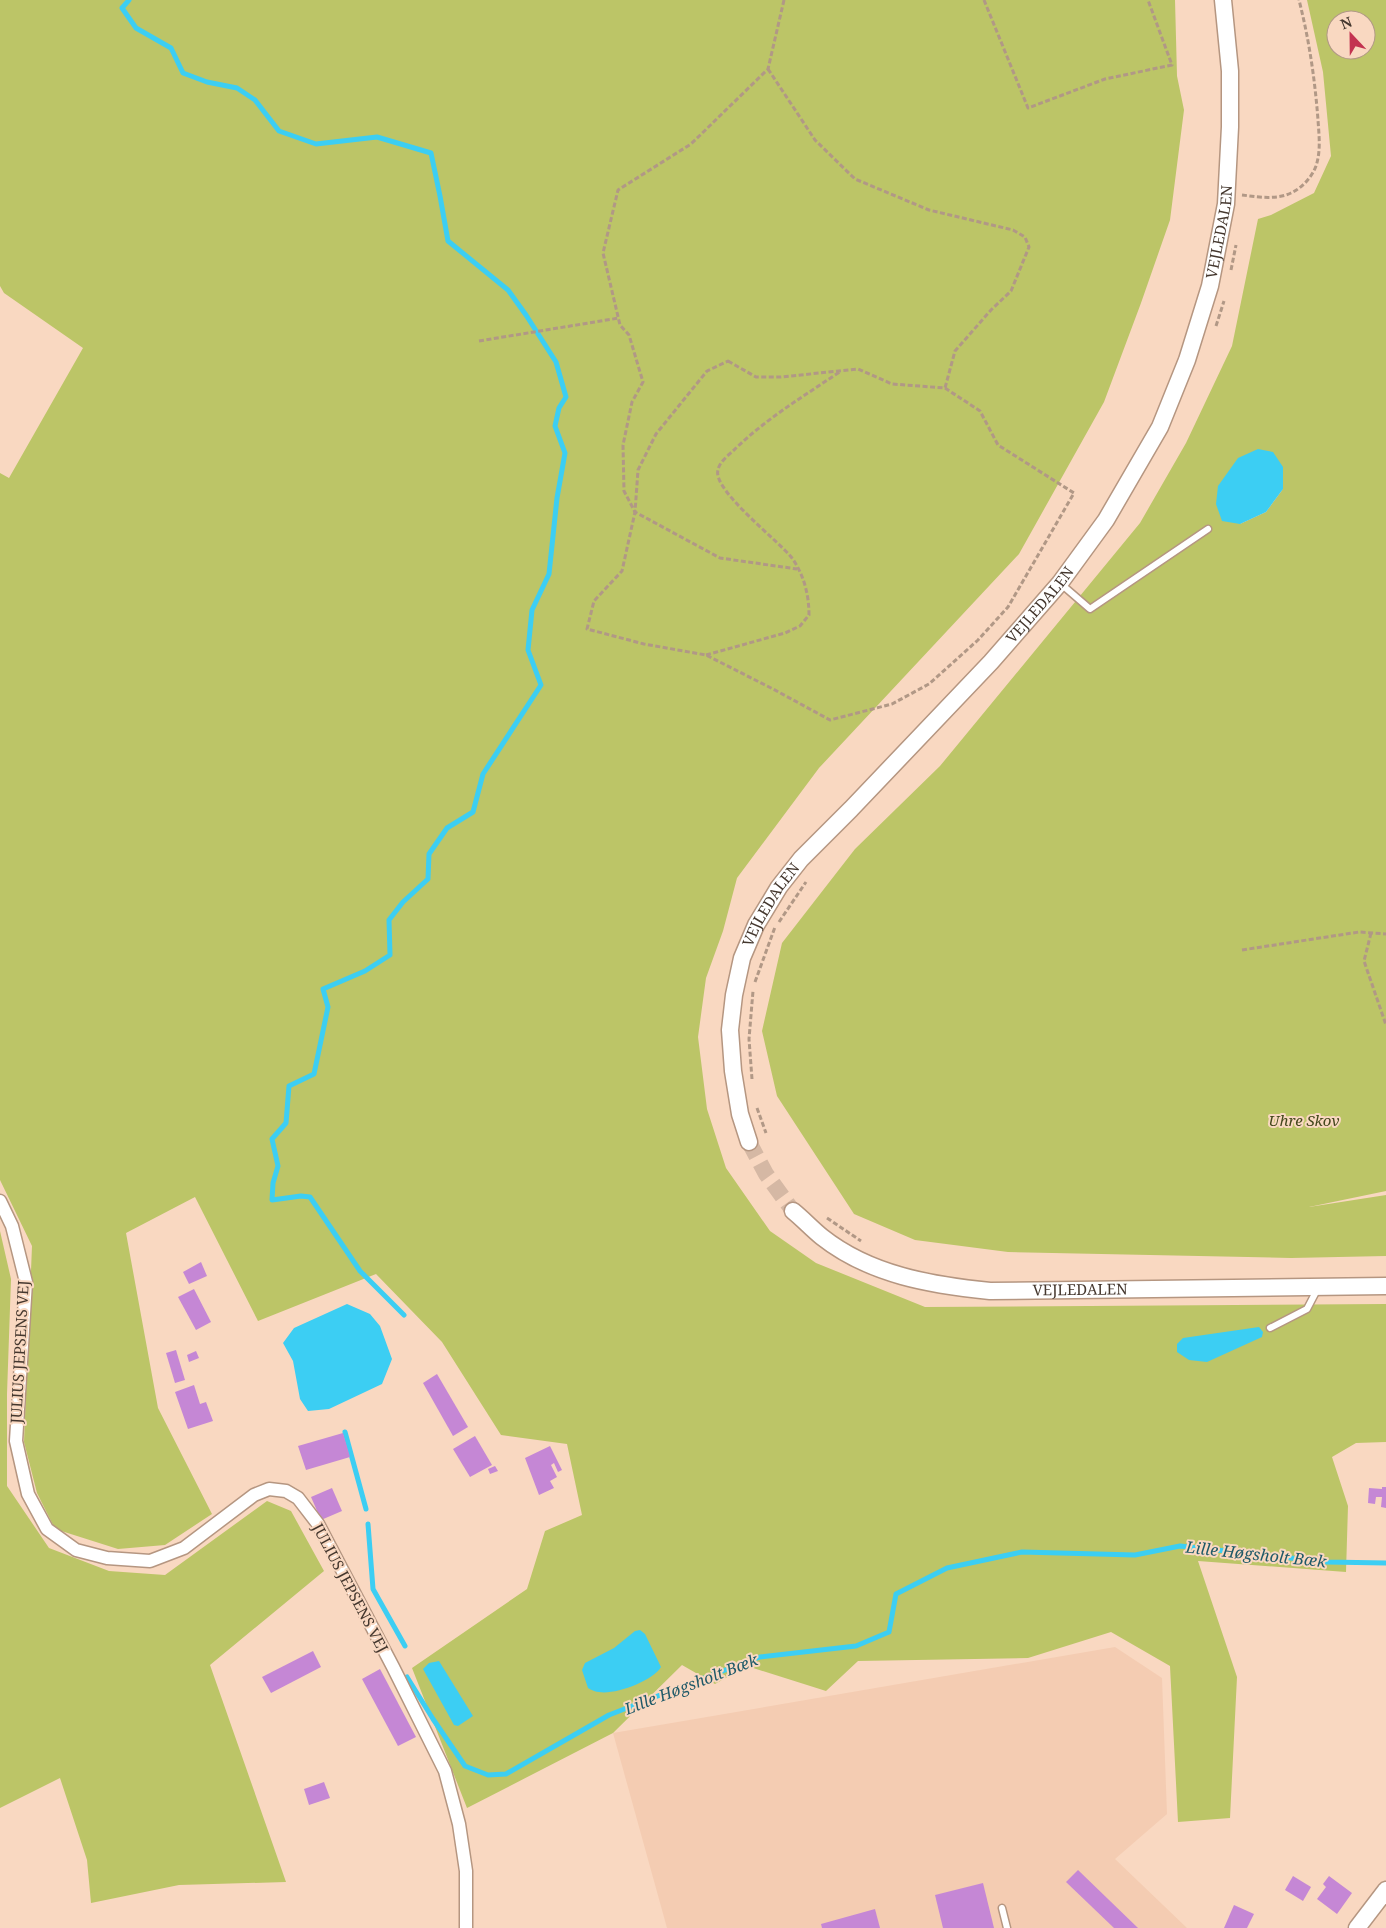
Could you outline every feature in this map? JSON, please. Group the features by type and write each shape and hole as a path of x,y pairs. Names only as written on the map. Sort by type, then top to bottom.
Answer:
{"street":[{"name":"VEJLEDALEN","path":"749,1142 740,1114 732,1071 730,1030 734,995 742,958 756,925 779,887 801,859 991,662 1060,583 1106,520 1160,427 1188,360 1210,286 1226,204 1230,126 1230,71 1224,0"},
{"name":"JULIUS JEPSENS VEJ","path":"0,1200 12,1226 26,1282 16,1441 28,1494 47,1530 76,1550 107,1558 150,1561 184,1548 254,1495 269,1489 286,1491 298,1498 318,1524 445,1771 459,1824 466,1871 466,1928"},
{"name":"VEJLEDALEN","path":"793,1211 822,1237 856,1258 895,1275 944,1286 990,1291 1386,1286"},
{"path":"1357,1928 1386,1890"}],"lane":[{"path":"1060,583 1090,609 1208,529"},
{"path":"1270,1328 1307,1309 1318,1287"},
{"path":"1002,1908 1007,1928"}],"path":[{"path":"784,0 768,69 692,144 618,190 603,253 620,325 629,334 643,382 632,402 623,445 624,492 634,512 720,558 797,569"},
{"path":"984,0 1028,108 1105,79 1172,65 1148,0"},
{"path":"1242,195 1271,198 1293,192 1306,182 1316,165 1319,140 1316,95 1306,30 1299,0"},
{"path":"768,69 815,140 855,179 929,210 1013,230 1025,237 1029,248 1011,291 991,310 955,351 945,388"},
{"path":"1241,204 1243,186"},
{"path":"1231,273 1237,238"},
{"path":"1216,327 1224,300"},
{"path":"479,341 619,318"},
{"path":"728,361 756,377 781,377 842,370 858,369 892,384 945,388 980,411 998,445 1074,493 1008,606 978,640 929,684 892,704 830,720 706,656 644,644 587,630 594,601 622,571 634,512 638,470 656,434 707,371 728,361"},
{"path":"706,656 785,633 800,626 809,615 807,588 792,558 728,494 718,478 718,469 726,458 758,427 842,370"},
{"path":"753,1086 749,1039 754,986 775,928 808,878"},
{"path":"1242,950 1359,932 1386,934"},
{"path":"1371,933 1364,961 1386,1024"},
{"path":"756,1102 766,1133"},
{"path":"826,1217 865,1243"}],"shaded area":[{"path":"1115,1647 1162,1678 1167,1814 1115,1859 1187,1928 667,1928 613,1733"}],"green space":[{"path":"0,0 1175,0 1177,76 1184,110 1170,220 1104,402 1019,554 819,768 737,878 723,931 706,978 698,1037 707,1109 726,1168 770,1231 816,1263 925,1307 1386,1304 1386,1442 1356,1443 1332,1457 1348,1506 1346,1572 1198,1561 1237,1677 1230,1818 1178,1822 1170,1666 1111,1632 1028,1658 858,1661 826,1691 747,1666 715,1684 682,1665 613,1733 467,1808 412,1668 527,1589 545,1531 582,1515 567,1444 501,1435 442,1342 376,1274 258,1321 195,1197 126,1233 158,1408 212,1514 165,1545 118,1549 55,1529 37,1493 24,1442 32,1246 0,1180 0,473 9,478 83,348 4,293 0,286"},
{"name":"Uhre Skov","path":"1307,0 1386,0 1386,1191 1309,1207 1386,1195 1386,1256 1291,1258 1008,1252 915,1240 854,1214 777,1096 762,1031 782,943 855,849 940,766 1140,523 1186,443 1232,346 1258,219 1271,215 1314,193 1331,156 1323,72","holes":["1283,489 1266,512 1240,524"]},
{"path":"0,1231 11,1279 7,1394 7,1486 49,1548 109,1571 165,1575 267,1501 291,1511 324,1571 210,1665 286,1882 179,1885 91,1903 87,1860 60,1778 0,1808"}],"water":[{"path":"1258,449 1273,452 1283,467 1283,489 1266,512 1240,524 1222,521 1216,504 1218,486 1238,458"},
{"path":"347,1304 370,1314 380,1326 392,1359 382,1384 329,1409 308,1411 300,1399 293,1361 283,1343 294,1328"},
{"path":"1259,1327 1263,1332 1262,1337 1207,1362 1189,1360 1177,1352 1177,1344 1183,1338"},
{"path":"640,1630 645,1634 661,1667 657,1672 642,1682 624,1689 598,1692 588,1688 582,1670 585,1663 614,1648 635,1631"},
{"path":"439,1661 473,1716 458,1726 454,1725 423,1669 429,1663"}],"building":[{"path":"201,1262 207,1276 189,1284 183,1272"},
{"path":"194,1289 211,1322 196,1330 178,1297"},
{"path":"176,1350 185,1380 175,1383 166,1353"},
{"path":"196,1351 199,1358 189,1362 187,1355"},
{"path":"437,1374 468,1427 453,1436 423,1383"},
{"path":"194,1385 200,1404 206,1402 213,1421 188,1429 175,1392"},
{"path":"343,1433 350,1457 306,1470 298,1446"},
{"path":"475,1436 492,1465 470,1477 453,1449"},
{"path":"550,1446 562,1470 558,1472 554,1463 551,1465 557,1477 550,1481 554,1488 539,1495 525,1458"},
{"path":"495,1466 498,1471 490,1474 488,1469"},
{"path":"1382,1487 1386,1487 1386,1508 1381,1507 1382,1497 1376,1497 1375,1504 1368,1503 1369,1488 1382,1489"},
{"path":"332,1488 342,1511 321,1520 311,1497"},
{"path":"313,1651 321,1667 271,1693 262,1677"},
{"path":"380,1669 416,1737 398,1746 362,1679"},
{"path":"324,1782 330,1798 309,1805 304,1789"},
{"path":"1078,1870 1138,1928 1114,1928 1066,1882"},
{"path":"1293,1876 1311,1887 1303,1901 1285,1890"},
{"path":"1329,1876 1352,1893 1337,1914 1317,1899 1326,1887 1323,1884"},
{"path":"983,1883 994,1928 943,1928 935,1895"},
{"path":"1234,1905 1254,1914 1247,1928 1224,1928"},
{"path":"875,1909 880,1928 822,1928 821,1924"}],"waterway":[{"name":"Lille Høgsholt Bæk","path":"129,0 122,8 136,28 171,48 183,73 207,82 237,88 255,100 279,131 316,144 377,137 431,153 448,241 508,290 556,362 566,397 559,408 555,426 565,453 557,498 549,574 532,610 528,650 541,685 483,774 473,812 447,828 429,854 428,879 403,902 389,920 390,955 365,971 323,989 328,1007 314,1074 289,1086 286,1123 272,1139 278,1166 273,1183 272,1200 301,1196 310,1197 360,1271 404,1315"},
{"name":"Lille Høgsholt Bæk","path":"345,1432 366,1509"},
{"name":"Lille Høgsholt Bæk","path":"368,1524 373,1589 405,1646"},
{"name":"Lille Høgsholt Bæk","path":"407,1677 465,1766 488,1775 506,1774 609,1715 760,1657 856,1646 889,1632 896,1594 947,1568 1022,1552 1135,1555 1180,1546 1327,1562 1386,1563"}],"tunnel":[{"path":"749,1142 766,1174 793,1211"}]}
